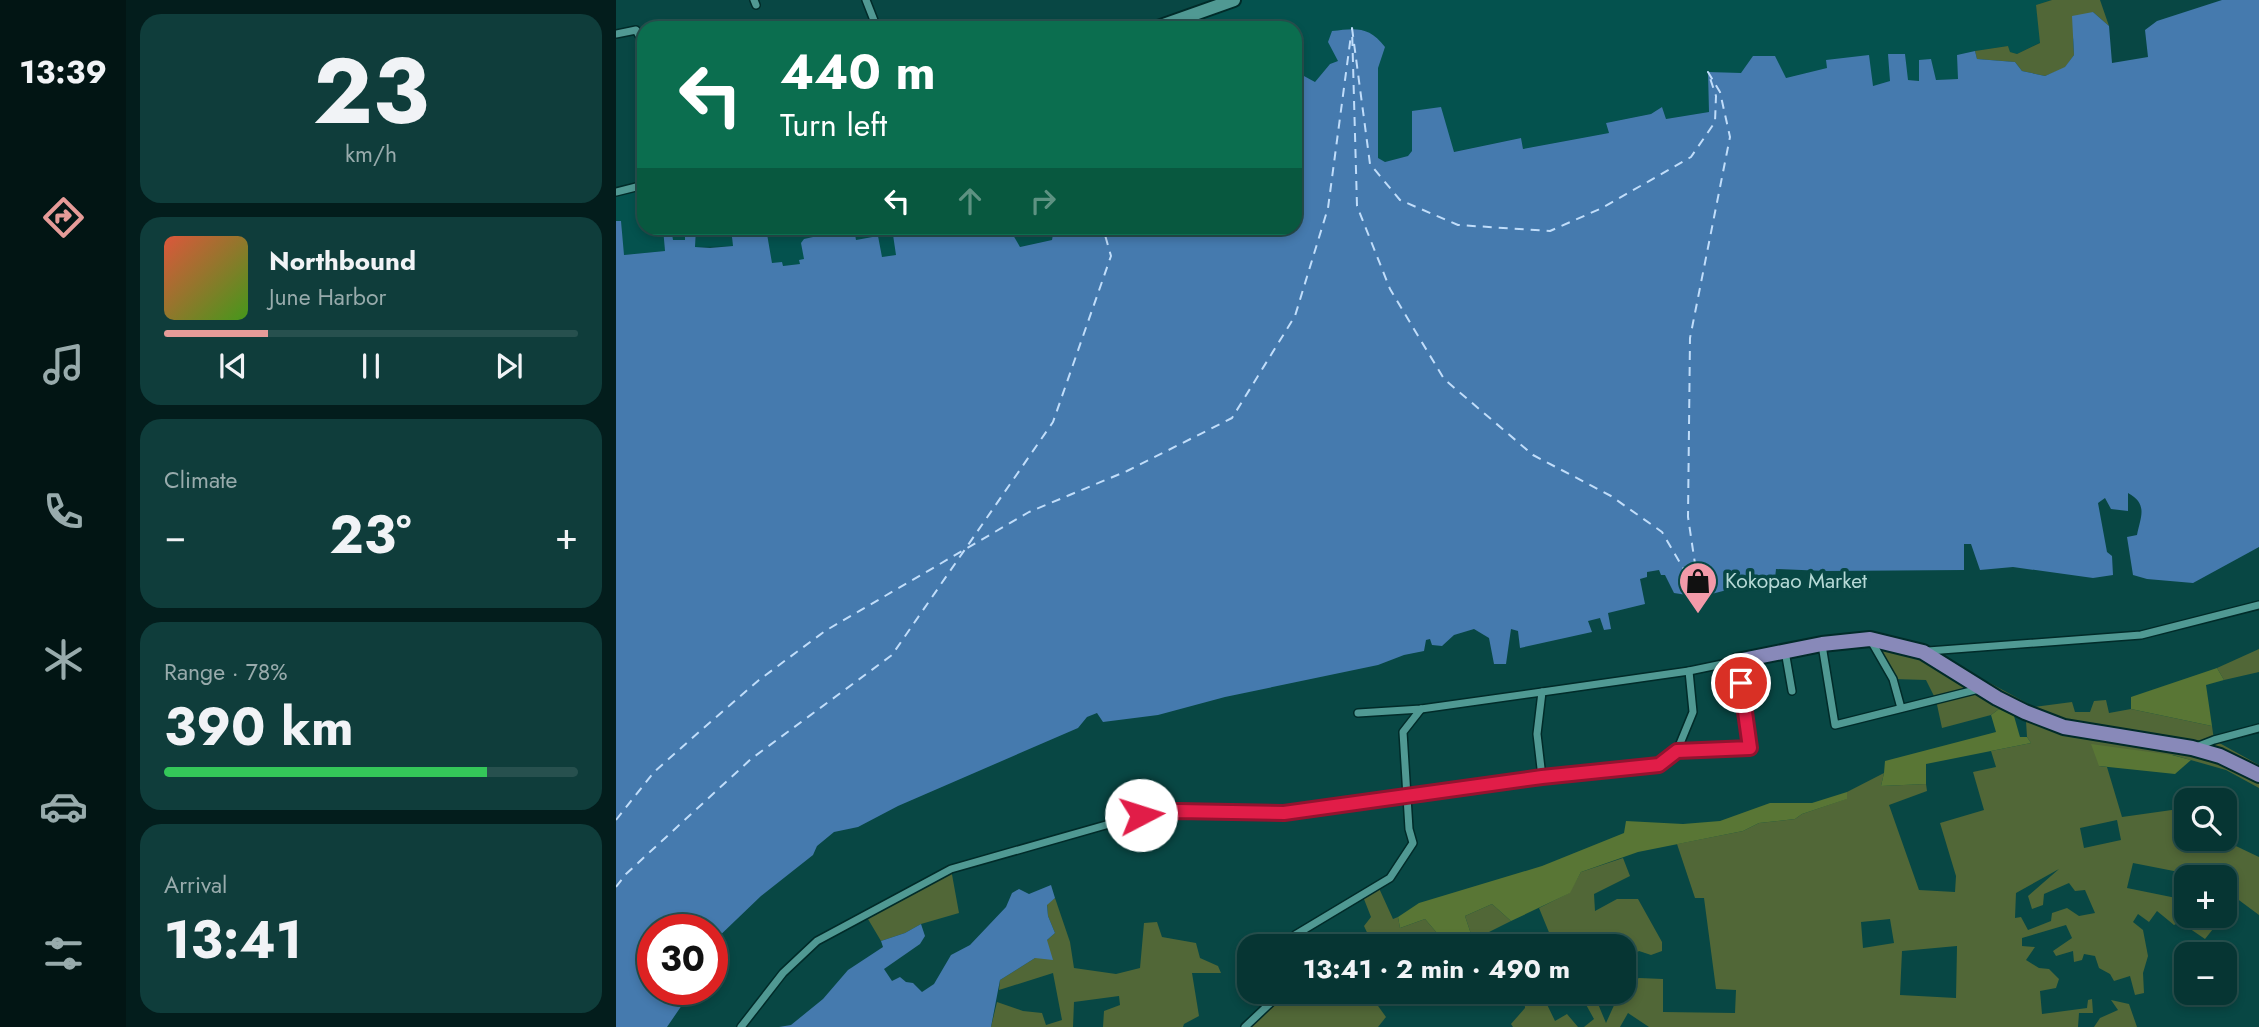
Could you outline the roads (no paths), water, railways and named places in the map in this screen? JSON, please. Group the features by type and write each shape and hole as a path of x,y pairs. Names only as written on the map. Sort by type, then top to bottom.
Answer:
{"main road":[{"path":"1175,21 1234,0"},
{"path":"1738,661 1784,650 1870,639 1923,652 2025,712 2064,727 2192,748 2220,756 2259,775"}],"street":[{"path":"866,0 874,21"},
{"path":"616,34 637,32"},
{"path":"616,192 637,187"},
{"path":"1923,652 2141,635 2259,605"},
{"path":"1870,639 1893,679 1901,708"},
{"path":"1822,644 1835,725 1982,688"},
{"path":"1784,650 1792,691"},
{"path":"1359,713 1421,709 1689,671 1738,661 1750,748 1677,751"},
{"path":"741,1027 783,973 817,941 951,869 1141,815 1178,811 1284,813 1542,777 1659,765 1677,751 1693,712 1689,671"},
{"path":"1542,692 1537,734 1542,777"},
{"path":"1297,934 1390,878 1413,843 1409,829 1403,732 1421,709"},
{"path":"2192,748 2259,728"},
{"path":"1245,1027 1268,1004"}],"water":[{"path":"2222,0 2259,0 2259,547 2193,583 2147,579 2133,575 2127,537 2137,535 2142,511 2138,502 2128,493 2128,511 2111,509 2105,498 2098,503 2107,552 2112,556 2113,575 2093,578 2013,567 1980,570 1971,544 1964,544 1964,570 1776,569 1775,579 1751,578 1723,591 1700,597 1674,593 1665,575 1661,575 1659,570 1647,572 1647,577 1640,579 1645,604 1608,613 1611,629 1604,630 1600,618 1588,621 1592,632 1520,648 1518,631 1511,629 1506,664 1494,664 1489,638 1474,629 1454,635 1442,646 1432,645 1430,639 1426,640 1424,651 1378,665 1225,697 1158,715 1103,722 1097,713 1087,717 1078,728 898,806 858,827 834,832 817,846 813,855 761,896 728,928 728,914 637,914 637,1005 682,1005 667,1027 616,1027 616,221 621,221 624,255 665,251 664,235 672,235 673,240 685,240 685,235 696,235 695,247 710,248 733,246 732,235 767,235 772,263 782,262 783,266 800,264 799,260 804,259 801,243 813,235 855,235 856,240 878,236 882,257 896,255 893,235 1013,235 1020,247 1052,240 1053,235 1302,235 1302,76 1315,82 1330,64 1338,61 1328,42 1332,31 1348,29 1368,32 1385,47 1378,68 1378,158 1385,162 1408,156 1412,151 1412,111 1441,107 1454,152 1521,138 1523,149 1609,133 1606,123 1651,114 1662,107 1666,119 1709,112 1708,72 1741,73 1753,56 1775,56 1786,78 1827,68 1826,60 1869,55 1873,86 1890,81 1888,54 1905,54 1908,80 1919,81 1919,60 1931,59 1936,80 1958,79 1957,55 1975,51 1977,59 2015,62 2022,71 2045,76 2065,67 2074,55 2072,16 2093,12 2109,26 2112,63 2148,57 2145,30 2157,21"},
{"path":"1051,885 1055,898 1047,905 1055,933 1047,940 1053,960 1035,958 1000,980 991,1027 779,1027 791,1025 823,999 848,970 883,947 881,941 921,924 925,936 920,944 884,969 892,981 900,977 913,983 922,992 934,984 951,955 970,945 1006,907 1012,893 1019,889 1029,894"}],"place":[{"name":"Kokopao Market","path":"1698,615"}]}
